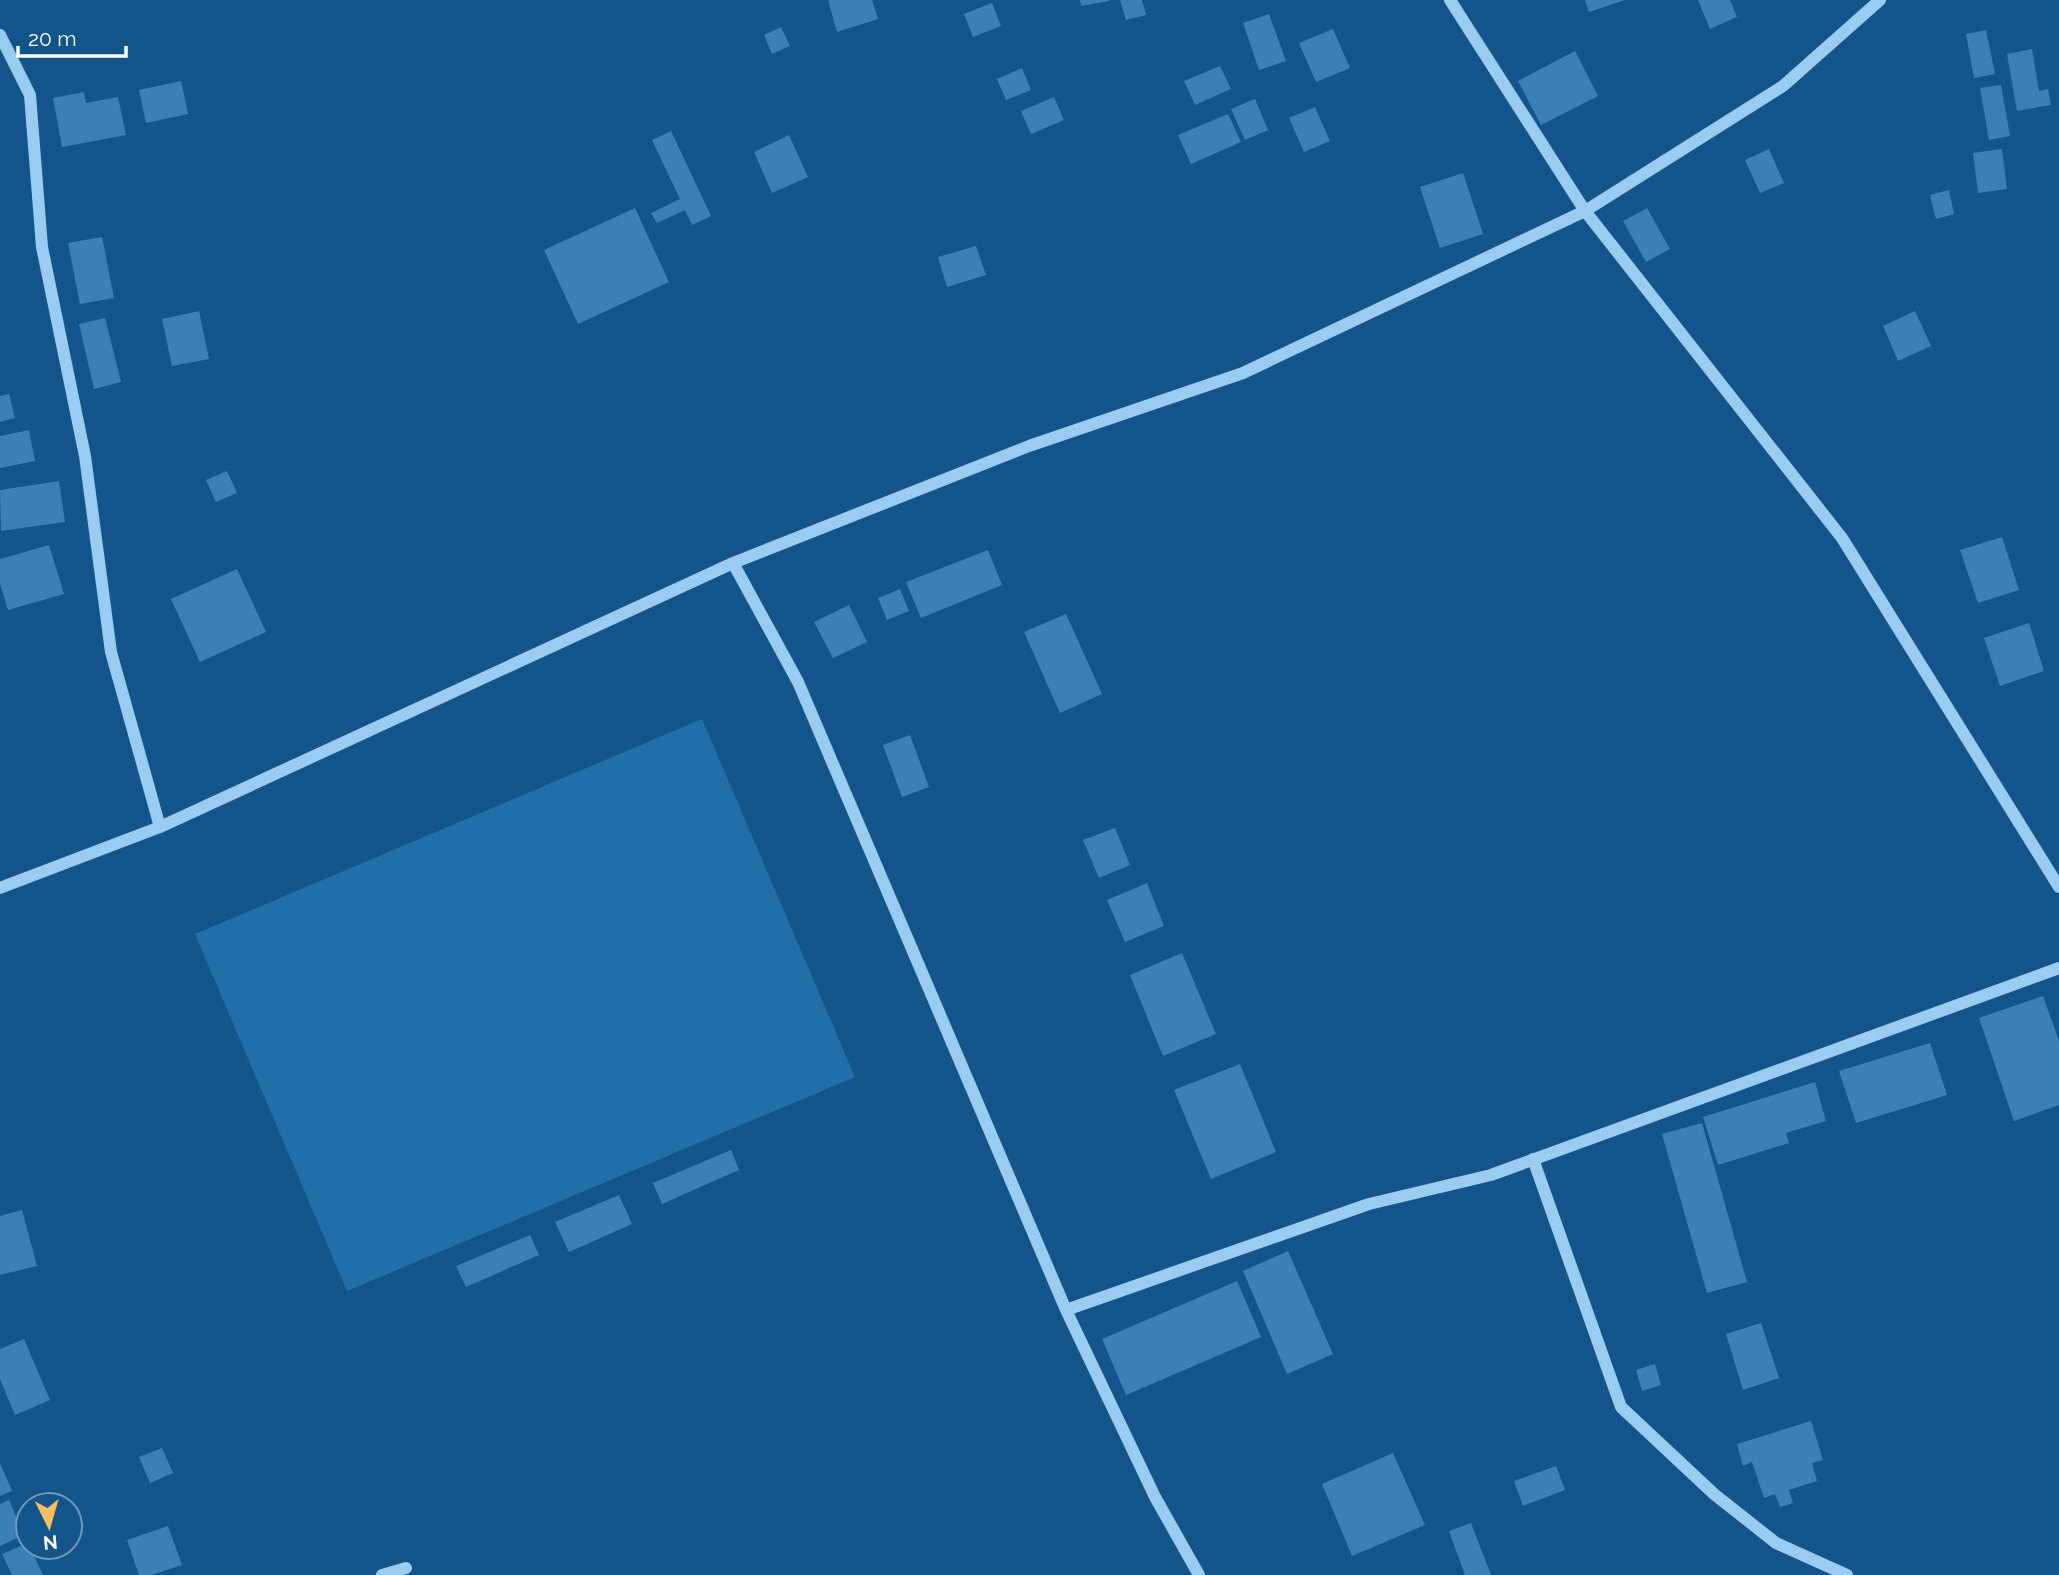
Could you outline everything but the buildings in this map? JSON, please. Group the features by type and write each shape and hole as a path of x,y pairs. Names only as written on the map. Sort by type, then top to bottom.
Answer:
{"street":[{"path":"1450,0 1585,211 1842,538 2059,887"},
{"path":"0,888 160,827 733,563 1029,446 1243,373 1585,211 1783,86 1880,0"},
{"path":"0,35 30,96 42,247 85,456 111,652 160,827"},
{"path":"733,563 798,682 1066,1310 1155,1497 1199,1575"},
{"path":"1066,1310 1368,1204 1490,1175 2059,968"},
{"path":"1533,1159 1621,1406 1714,1494 1776,1544 1847,1575"},
{"path":"382,1575 406,1568"}],"shaded area":[{"path":"702,719 855,1077 347,1291 195,934"}]}
